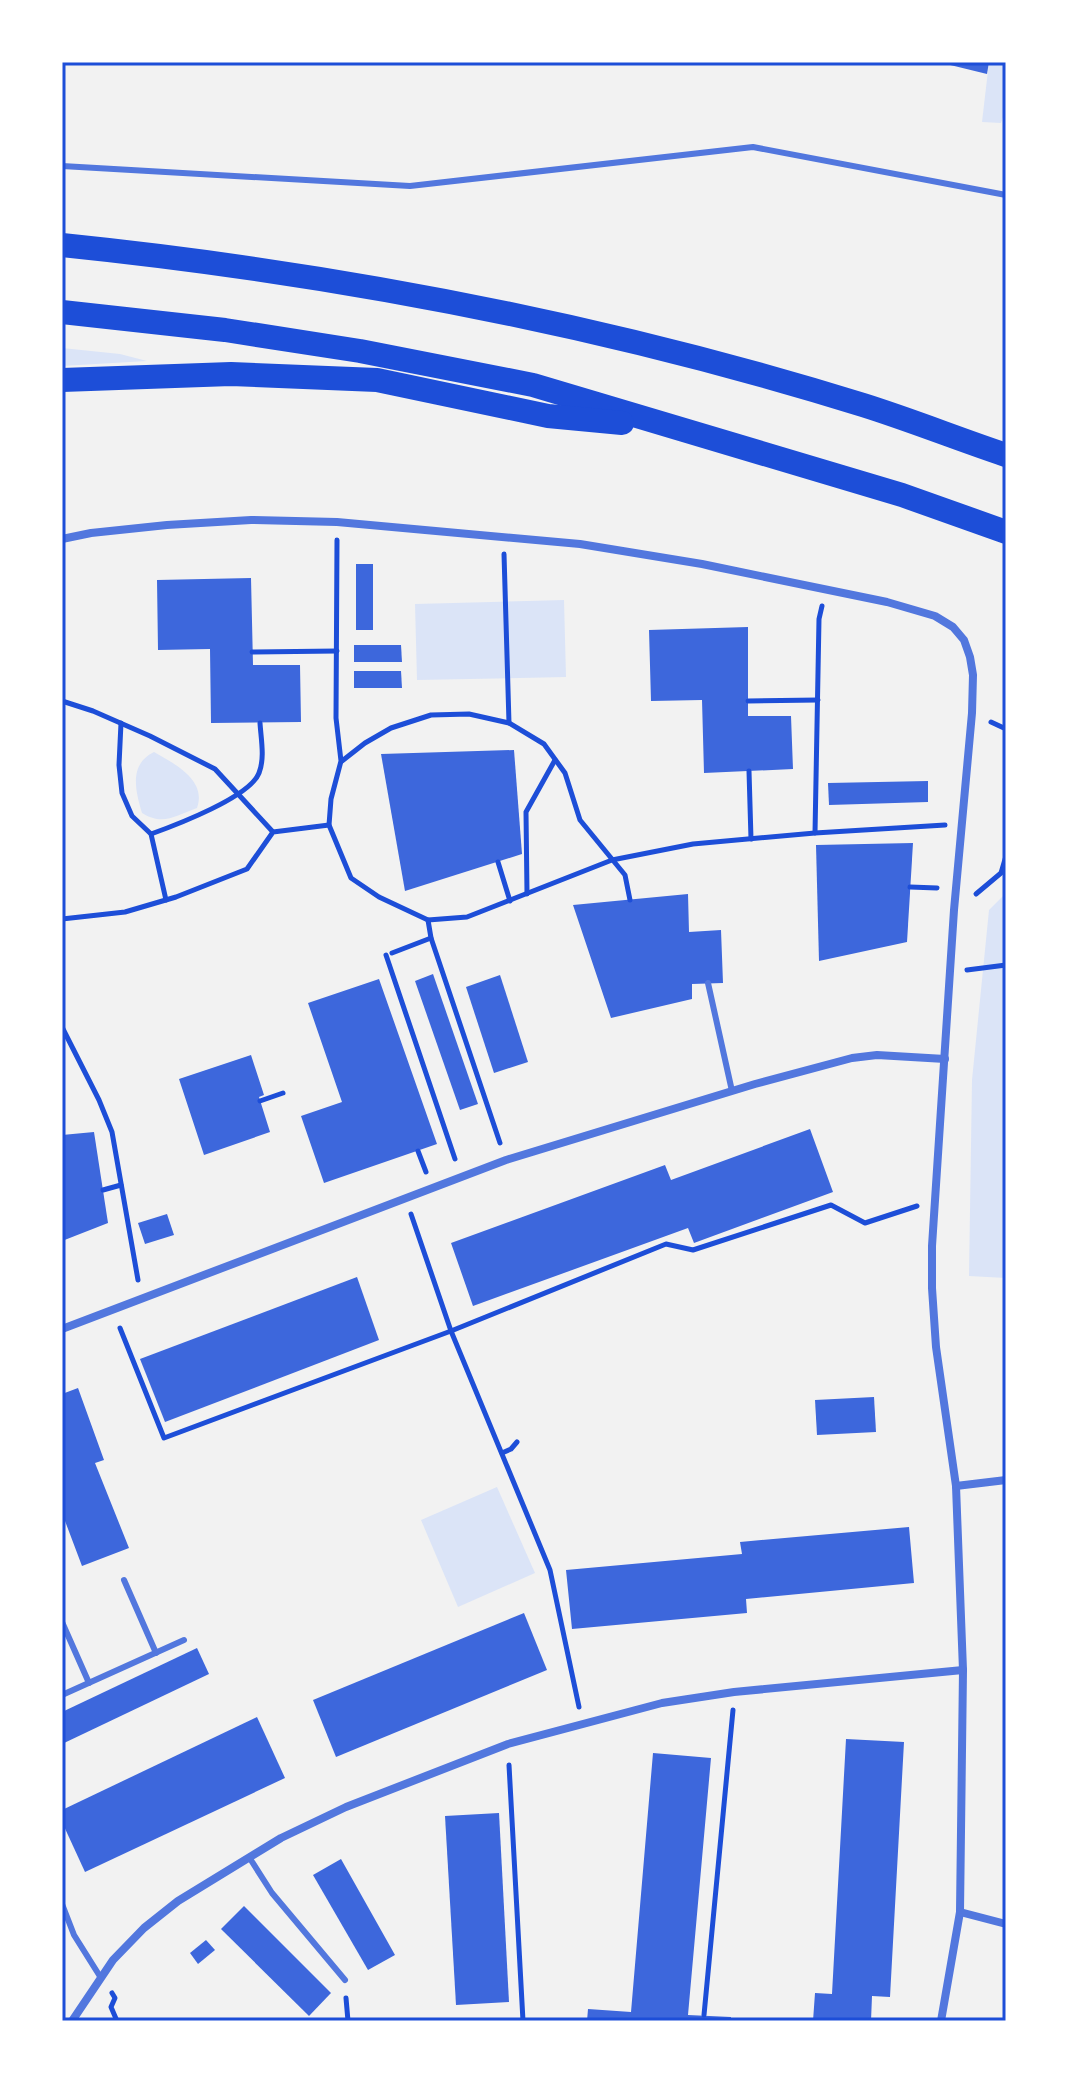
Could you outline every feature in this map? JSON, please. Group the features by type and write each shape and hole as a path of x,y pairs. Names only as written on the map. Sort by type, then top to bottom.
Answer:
{"highway":[{"path":"62,245 291,274 447,300 585,329 866,406 1006,455"},
{"path":"62,312 225,330 360,351 533,385 902,495 1006,532"},
{"path":"62,380 231,374 377,380 548,416 677,427"}],"street":[{"path":"62,539 167,525 251,520 337,522 580,544 702,564 887,602 935,616 953,627 964,640 973,675 972,713 934,1201 932,1288 936,1347 956,1486 963,1670 960,1912 941,2021"},
{"path":"62,1329 506,1160 852,1058 877,1055 945,1059"},
{"path":"956,1486 1006,1480"},
{"path":"72,2021 113,1960 144,1928 178,1901 281,1838 346,1807 508,1744 662,1703 734,1692 963,1670"},
{"path":"960,1912 1006,1924"}],"lane":[{"path":"62,166 410,186 753,147 1006,195"},
{"path":"708,983 732,1091"},
{"path":"124,1580 156,1653"},
{"path":"62,1622 89,1683"},
{"path":"62,1695 184,1640"},
{"path":"249,1857 272,1893 345,1980"},
{"path":"62,1904 74,1935 101,1978"}],"path":[{"path":"337,522 336,718 341,761 331,799 329,825 351,878 379,897 428,920 467,917 612,860 693,844 962,824"},
{"path":"503,537 509,723"},
{"path":"815,833 819,619 825,590"},
{"path":"252,652 337,651"},
{"path":"748,701 818,700"},
{"path":"62,701 121,723 215,769 273,832"},
{"path":"341,761 391,728 431,715 469,714 509,723 544,744 565,773 580,820 625,875 630,900"},
{"path":"121,723 119,765 122,793 132,816 151,834 166,900"},
{"path":"151,834 183,822 237,794 256,779 260,770 260,723"},
{"path":"527,894 526,812 555,760"},
{"path":"749,771 751,839"},
{"path":"62,919 125,912 166,900 247,869 273,832 329,825"},
{"path":"994,881 1001,873 1006,856"},
{"path":"498,862 510,901"},
{"path":"428,920 431,938 506,1160"},
{"path":"431,938 389,954 461,1177"},
{"path":"950,972 1006,965"},
{"path":"62,1027 112,1132 141,1298"},
{"path":"260,1101 283,1093"},
{"path":"103,1190 122,1185"},
{"path":"405,1198 451,1331 550,1570 583,1723"},
{"path":"112,1309 164,1438 451,1331 666,1244 693,1250 831,1205 865,1223 934,1201"},
{"path":"502,1453 517,1442"},
{"path":"704,2015 734,1692"},
{"path":"508,1744 523,2021"},
{"path":"394,2021 410,2021"}],"shaded area":[{"path":"989,62 1006,62 1006,108 1001,123 982,122"},
{"path":"62,348 120,354 147,361 62,366"},
{"path":"564,600 566,677 417,680 415,604"},
{"path":"154,752 193,781 199,798 197,808 163,819 142,813 136,787 137,771 146,757"},
{"path":"1006,893 1006,1278 969,1276 972,1080 989,910"},
{"path":"497,1487 535,1573 458,1607 421,1520"}],"building":[{"path":"938,62 989,62 987,74"},
{"path":"356,564 373,564 373,630 356,630"},
{"path":"251,578 253,665 300,665 301,722 211,723 210,649 158,650 157,580"},
{"path":"748,627 748,716 791,716 793,769 704,773 702,700 651,701 649,630"},
{"path":"354,645 401,645 402,662 354,662"},
{"path":"354,671 401,671 402,688 354,688"},
{"path":"514,750 522,854 405,891 381,754"},
{"path":"928,781 928,802 829,805 828,783"},
{"path":"913,843 907,942 819,961 816,845"},
{"path":"688,894 689,932 721,930 723,983 692,984 692,999 611,1018 573,905"},
{"path":"433,974 478,1104 460,1110 415,981"},
{"path":"500,975 528,1062 494,1073 466,987"},
{"path":"379,979 437,1144 324,1183 301,1116 342,1102 308,1003"},
{"path":"251,1055 264,1095 259,1097 270,1132 204,1155 179,1079"},
{"path":"810,1129 833,1192 694,1243 688,1228 473,1306 451,1243 665,1165 671,1180"},
{"path":"94,1132 108,1223 62,1241 62,1135"},
{"path":"167,1214 174,1235 145,1244 138,1223"},
{"path":"357,1277 379,1340 165,1422 140,1359"},
{"path":"78,1388 104,1460 95,1463 129,1548 82,1566 62,1513 62,1394"},
{"path":"874,1397 876,1432 817,1435 815,1400"},
{"path":"909,1527 914,1583 746,1599 747,1613 572,1629 566,1570 742,1554 740,1542"},
{"path":"524,1613 547,1670 336,1757 313,1700"},
{"path":"197,1648 209,1674 62,1744 62,1712"},
{"path":"257,1717 285,1778 85,1872 62,1822 62,1810"},
{"path":"846,1739 904,1742 890,1997 872,1996 871,2021 813,2021 815,1993 832,1994"},
{"path":"653,1753 711,1758 688,2015 731,2017 731,2021 587,2021 588,2009 631,2012"},
{"path":"499,1813 509,2002 456,2005 445,1816"},
{"path":"341,1859 395,1955 368,1970 313,1875"},
{"path":"244,1906 331,1993 309,2016 221,1929"},
{"path":"206,1940 215,1950 198,1964 190,1953"}]}
